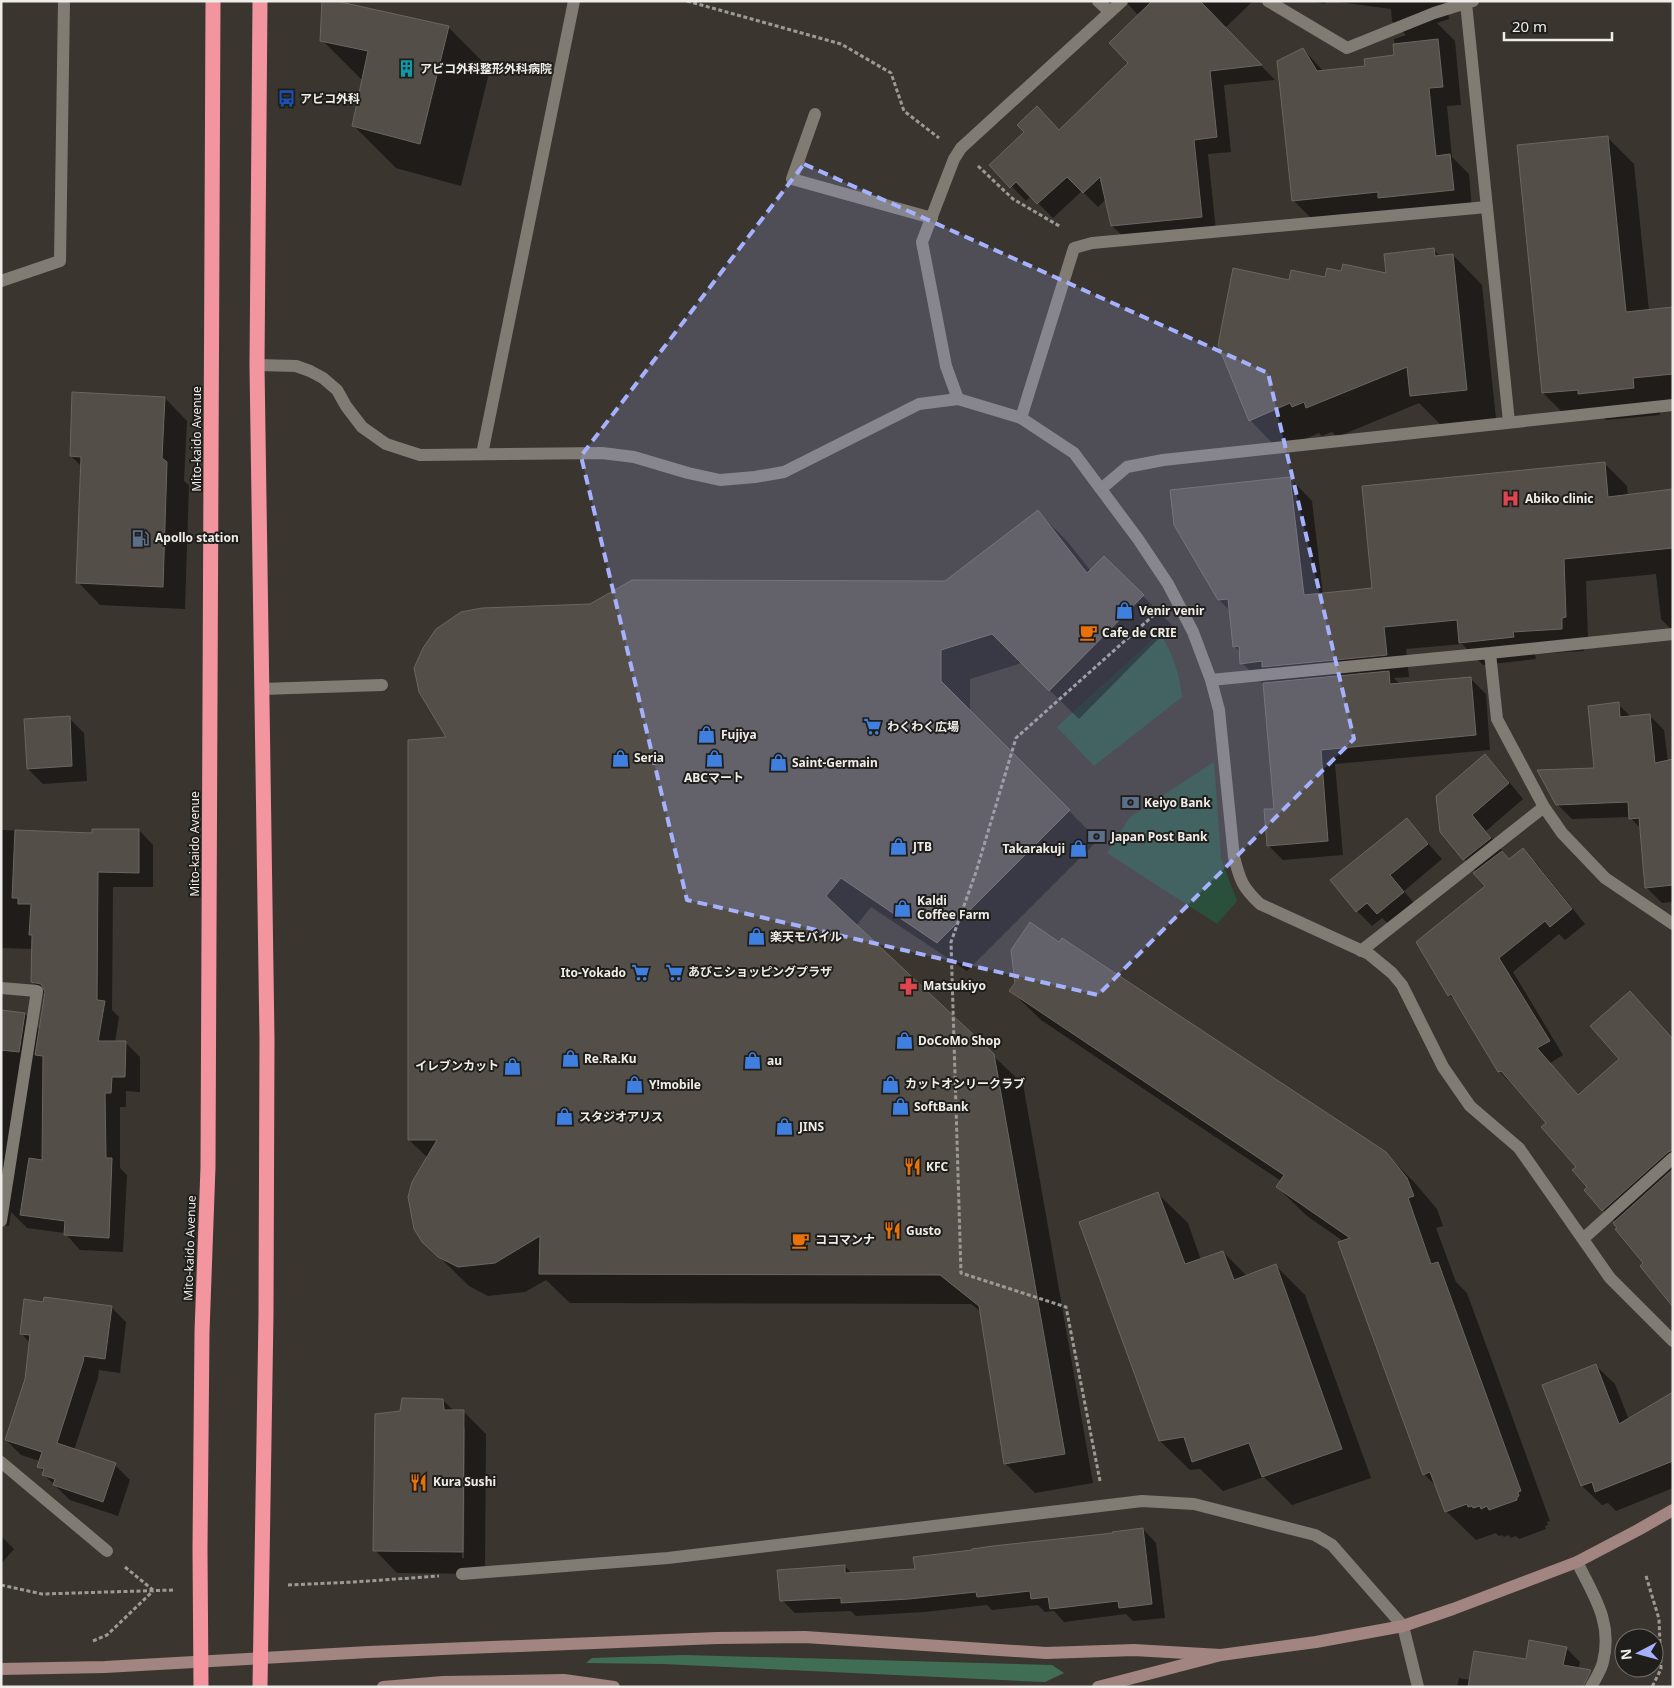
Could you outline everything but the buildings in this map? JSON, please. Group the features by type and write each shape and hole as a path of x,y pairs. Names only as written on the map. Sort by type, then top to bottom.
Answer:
{"highway":[{"name":"Mito-kaido Avenue","path":"201,1687 202,1332 208,1168 213,1"},
{"path":"260,1 256,365 267,1048 266,1314 260,1687"}],"street":[{"path":"1,281 60,261 64,1"},
{"path":"482,454 574,1"},
{"path":"1098,1 1110,12"},
{"path":"958,400 946,366 922,242 954,159 960,149 1122,1"},
{"path":"1268,1 1347,48 1434,13 1470,2 1487,207 1509,422"},
{"path":"814,114 792,179 932,218"},
{"path":"1021,418 1074,248 1092,243 1487,207"},
{"path":"256,365 296,366 323,378 337,390 346,406 362,427 386,444 420,454 602,452 634,457 688,473 720,480 755,477 784,472 920,404 958,400 1021,418 1074,453 1168,584 1193,632 1212,680 1219,710 1234,857 1240,881 1247,892 1260,904 1370,954 1392,973 1402,985 1443,1067 1470,1106 1519,1148 1584,1238 1610,1278 1673,1341"},
{"path":"1101,489 1127,467 1162,460 1673,405"},
{"path":"1212,680 1490,654 1673,634"},
{"path":"1490,654 1497,719 1544,807 1562,833 1605,878 1673,924"},
{"path":"262,689 382,685"},
{"path":"1361,951 1544,807"},
{"path":"1,988 36,991 1,1221"},
{"path":"1584,1238 1673,1158"},
{"path":"1,1462 108,1552"},
{"path":"462,1574 668,1558 1142,1501 1194,1504 1314,1534 1332,1545 1403,1626 1418,1687"},
{"path":"1098,1687 1221,1655 1316,1642 1403,1626 1577,1562 1673,1510"},
{"path":"1577,1562 1606,1625 1606,1648 1603,1664 1591,1687"},
{"path":"1,1669 201,1662 717,1638 796,1637 1046,1653 1134,1650 1221,1655"},
{"path":"383,1687 443,1682 564,1680 614,1687"}],"path":[{"path":"687,1 841,44 891,73 904,111 948,145 960,149 1013,199 1065,229 1082,246"},
{"path":"1101,1487 1066,1306 961,1273 951,942 976,872 1016,738 1157,612"},
{"path":"108,1552 154,1591"},
{"path":"354,1582 462,1574"},
{"path":"1646,1576 1659,1619 1661,1669 1652,1687"},
{"path":"1,1585 42,1594 154,1591"},
{"path":"88,1644 107,1635 154,1591"}],"highlighted area":[{"path":"804,164 1268,373 1354,739 1098,995 687,900 581,456"}],"green space":[{"path":"1160,633 1175,664 1182,697 1094,766 1057,727"},
{"path":"1214,762 1221,859 1237,901 1217,924 1107,853 1130,817"},
{"path":"684,1655 1052,1665 1064,1673 1045,1682 663,1664 586,1663 592,1658"}],"place":[{"name":"アビコ外科整形外科病院","path":"406,69"},
{"name":"アビコ外科","path":"286,99"},
{"name":"Abiko clinic","path":"1511,499"},
{"name":"Apollo station","path":"141,538"},
{"name":"Venir venir","path":"1125,611"},
{"name":"Cafe de CRIE","path":"1088,633"},
{"name":"わくわく広場","path":"873,727"},
{"name":"Fujiya","path":"707,735"},
{"name":"Seria","path":"620,758"},
{"name":"ABCマート","path":"714,759"},
{"name":"Saint-Germain","path":"778,763"},
{"name":"Keiyo Bank","path":"1130,803"},
{"name":"Japan Post Bank","path":"1097,837"},
{"name":"JTB","path":"899,847"},
{"name":"Takarakuji","path":"1079,849"},
{"name":"Kaldi Coffee Farm","path":"903,908"},
{"name":"楽天モバイル","path":"756,937"},
{"name":"あびこショッピングプラザ","path":"674,972"},
{"name":"Ito-Yokado","path":"640,973"},
{"name":"Matsukiyo","path":"909,986"},
{"name":"DoCoMo Shop","path":"904,1041"},
{"name":"Re.Ra.Ku","path":"570,1059"},
{"name":"au","path":"753,1061"},
{"name":"イレブンカット","path":"513,1066"},
{"name":"カットオンリークラブ","path":"891,1084"},
{"name":"Y!mobile","path":"635,1085"},
{"name":"SoftBank","path":"900,1107"},
{"name":"スタジオアリス","path":"565,1117"},
{"name":"JINS","path":"785,1127"},
{"name":"KFC","path":"912,1167"},
{"name":"Gusto","path":"892,1231"},
{"name":"ココマンナ","path":"801,1240"},
{"name":"Kura Sushi","path":"419,1482"}]}
